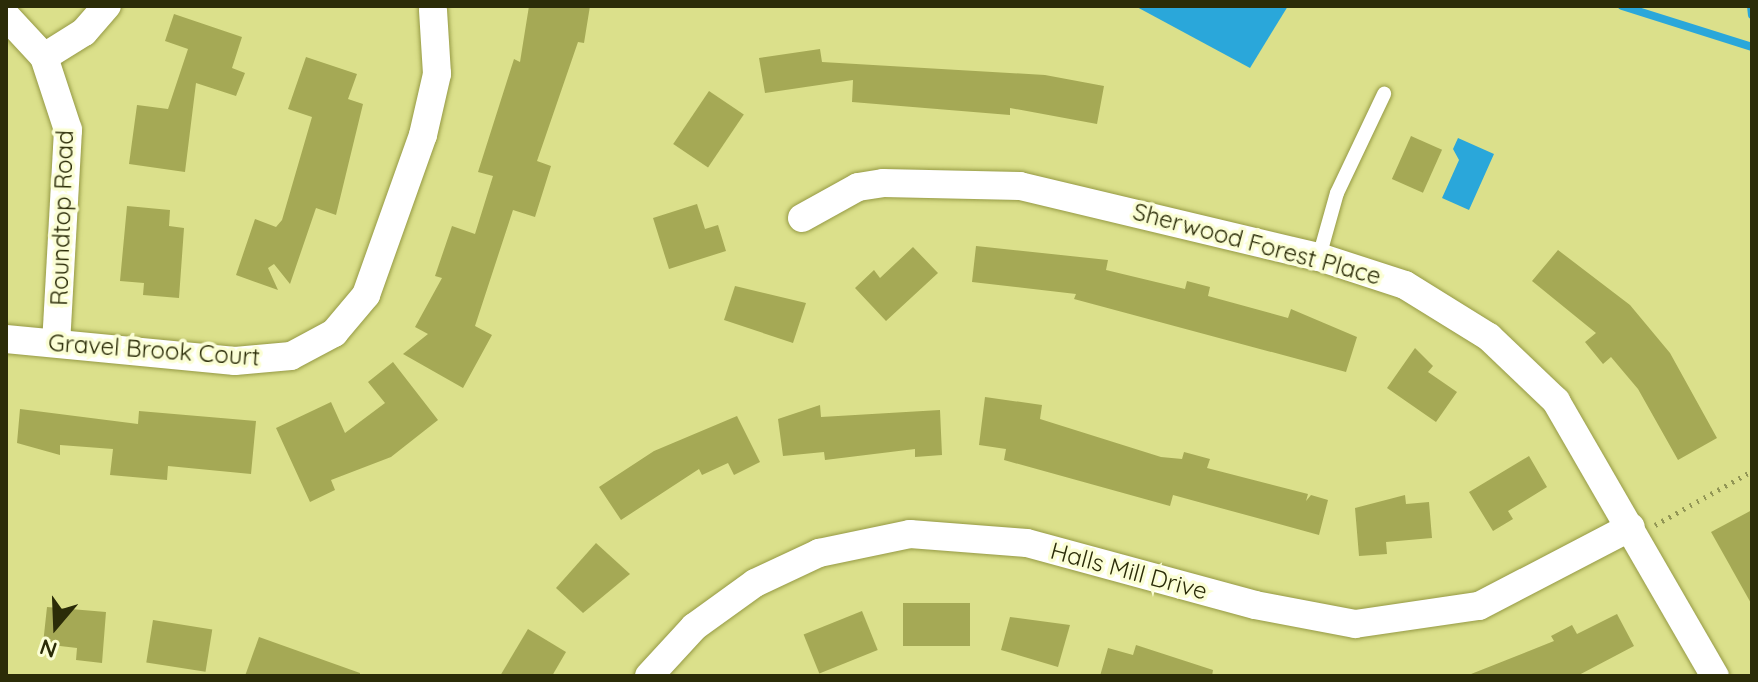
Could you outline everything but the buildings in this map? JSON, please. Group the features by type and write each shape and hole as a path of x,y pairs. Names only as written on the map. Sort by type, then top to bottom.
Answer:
{"street":[{"path":"44,57 84,32 107,6"},
{"name":"Gravel Brook Court","path":"6,339 264,360 291,356 334,333 366,295 423,135 437,74 433,10"},
{"name":"Roundtop Road","path":"6,16 44,57 68,130 56,343"},
{"name":"Sherwood Forest Place","path":"802,218 858,187 883,183 1005,185 1319,257 1429,298 1526,367 1586,445 1715,676"},
{"name":"Halls Mill Drive","path":"649,676 694,627 755,583 819,553 910,534 1027,543 1269,609 1355,624 1479,606 1631,527"}],"lane":[{"path":"1319,257 1337,193 1384,94"}],"path":[{"path":"1631,527 1651,528 1752,471"}],"water":[{"path":"1135,6 1288,6 1250,68"},
{"path":"1458,138 1494,154 1469,210 1442,198 1459,160 1453,149"}],"waterway":[{"path":"1622,6 1752,47"},
{"path":"1751,6 1752,15"}]}
